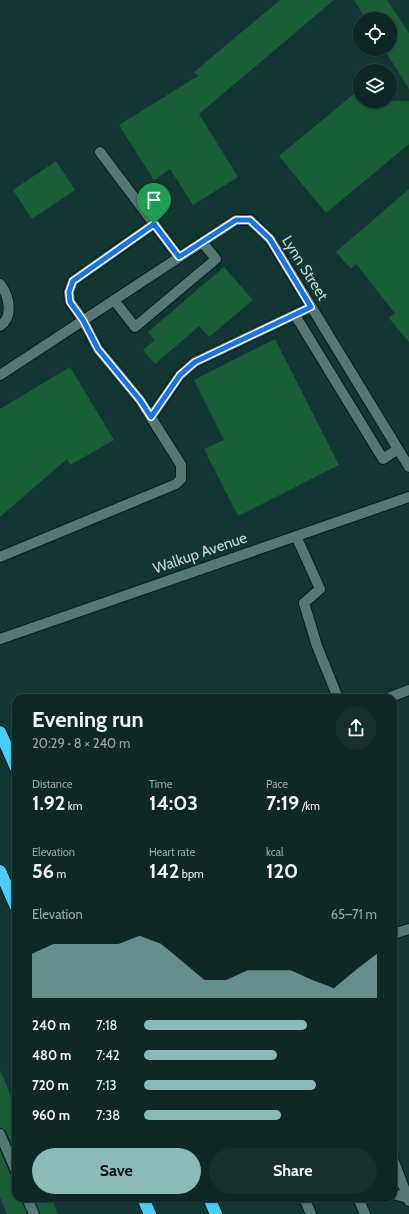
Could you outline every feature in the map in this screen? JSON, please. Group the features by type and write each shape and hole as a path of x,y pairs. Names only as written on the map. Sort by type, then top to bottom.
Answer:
{"highway":[{"path":"0,732 12,759"},
{"path":"0,871 12,898"},
{"path":"145,1202 150,1214"},
{"path":"211,1202 216,1214"}],"street":[{"path":"100,152 179,257"},
{"name":"Lynn Street","path":"0,375 236,220 250,220 270,239 409,467"},
{"path":"0,556 176,484 181,479 181,465 151,417 140,400 98,349 83,320 70,302 69,292 73,281 154,224"},
{"path":"114,300 135,327 216,259 202,242"},
{"path":"0,284 4,290 9,308 4,324 0,326"},
{"path":"151,417 180,375 195,362 311,307"},
{"path":"295,315 383,459 398,449"},
{"name":"Walkup Avenue","path":"0,639 409,497"},
{"path":"296,536 320,589 304,603 317,646 336,694"},
{"path":"397,695 409,690"},
{"path":"397,933 409,929"},
{"path":"0,1134 12,1162"},
{"path":"397,1169 409,1200"},
{"path":"397,1196 409,1200"},
{"path":"29,1202 34,1214"},
{"path":"306,1202 311,1214"},
{"path":"360,1202 365,1214"}],"building":[{"path":"280,0 334,0 199,114 238,177 193,205 170,169 154,180 119,125 198,76 194,72"},
{"path":"354,0 387,0 395,12 362,12"},
{"path":"397,15 409,33 409,89 397,70 397,64 393,64 388,56 397,56"},
{"path":"353,95 353,108 397,108 397,101 409,101 409,144 326,213 279,156"},
{"path":"56,161 75,190 32,219 13,190"},
{"path":"409,189 409,342 389,318 395,313 356,264 351,269 336,252"},
{"path":"224,267 253,300 209,337 199,326 155,364 143,350 155,340 148,332"},
{"path":"275,339 339,465 238,516 204,449 224,440 194,380"},
{"path":"70,367 114,440 70,465 67,459 0,517 0,409"},
{"path":"0,1070 12,1098 12,1145 6,1131 0,1128"},
{"path":"0,1150 10,1174 12,1175 12,1202 22,1202 27,1214 7,1214 0,1197"},
{"path":"36,1202 54,1202 58,1214 40,1214"}],"route":[{"path":"236,220 250,220 270,239 311,307 195,362 180,375 151,417 140,400 98,349 83,320 70,302 69,292 73,281 154,224 179,257 236,220"}]}
